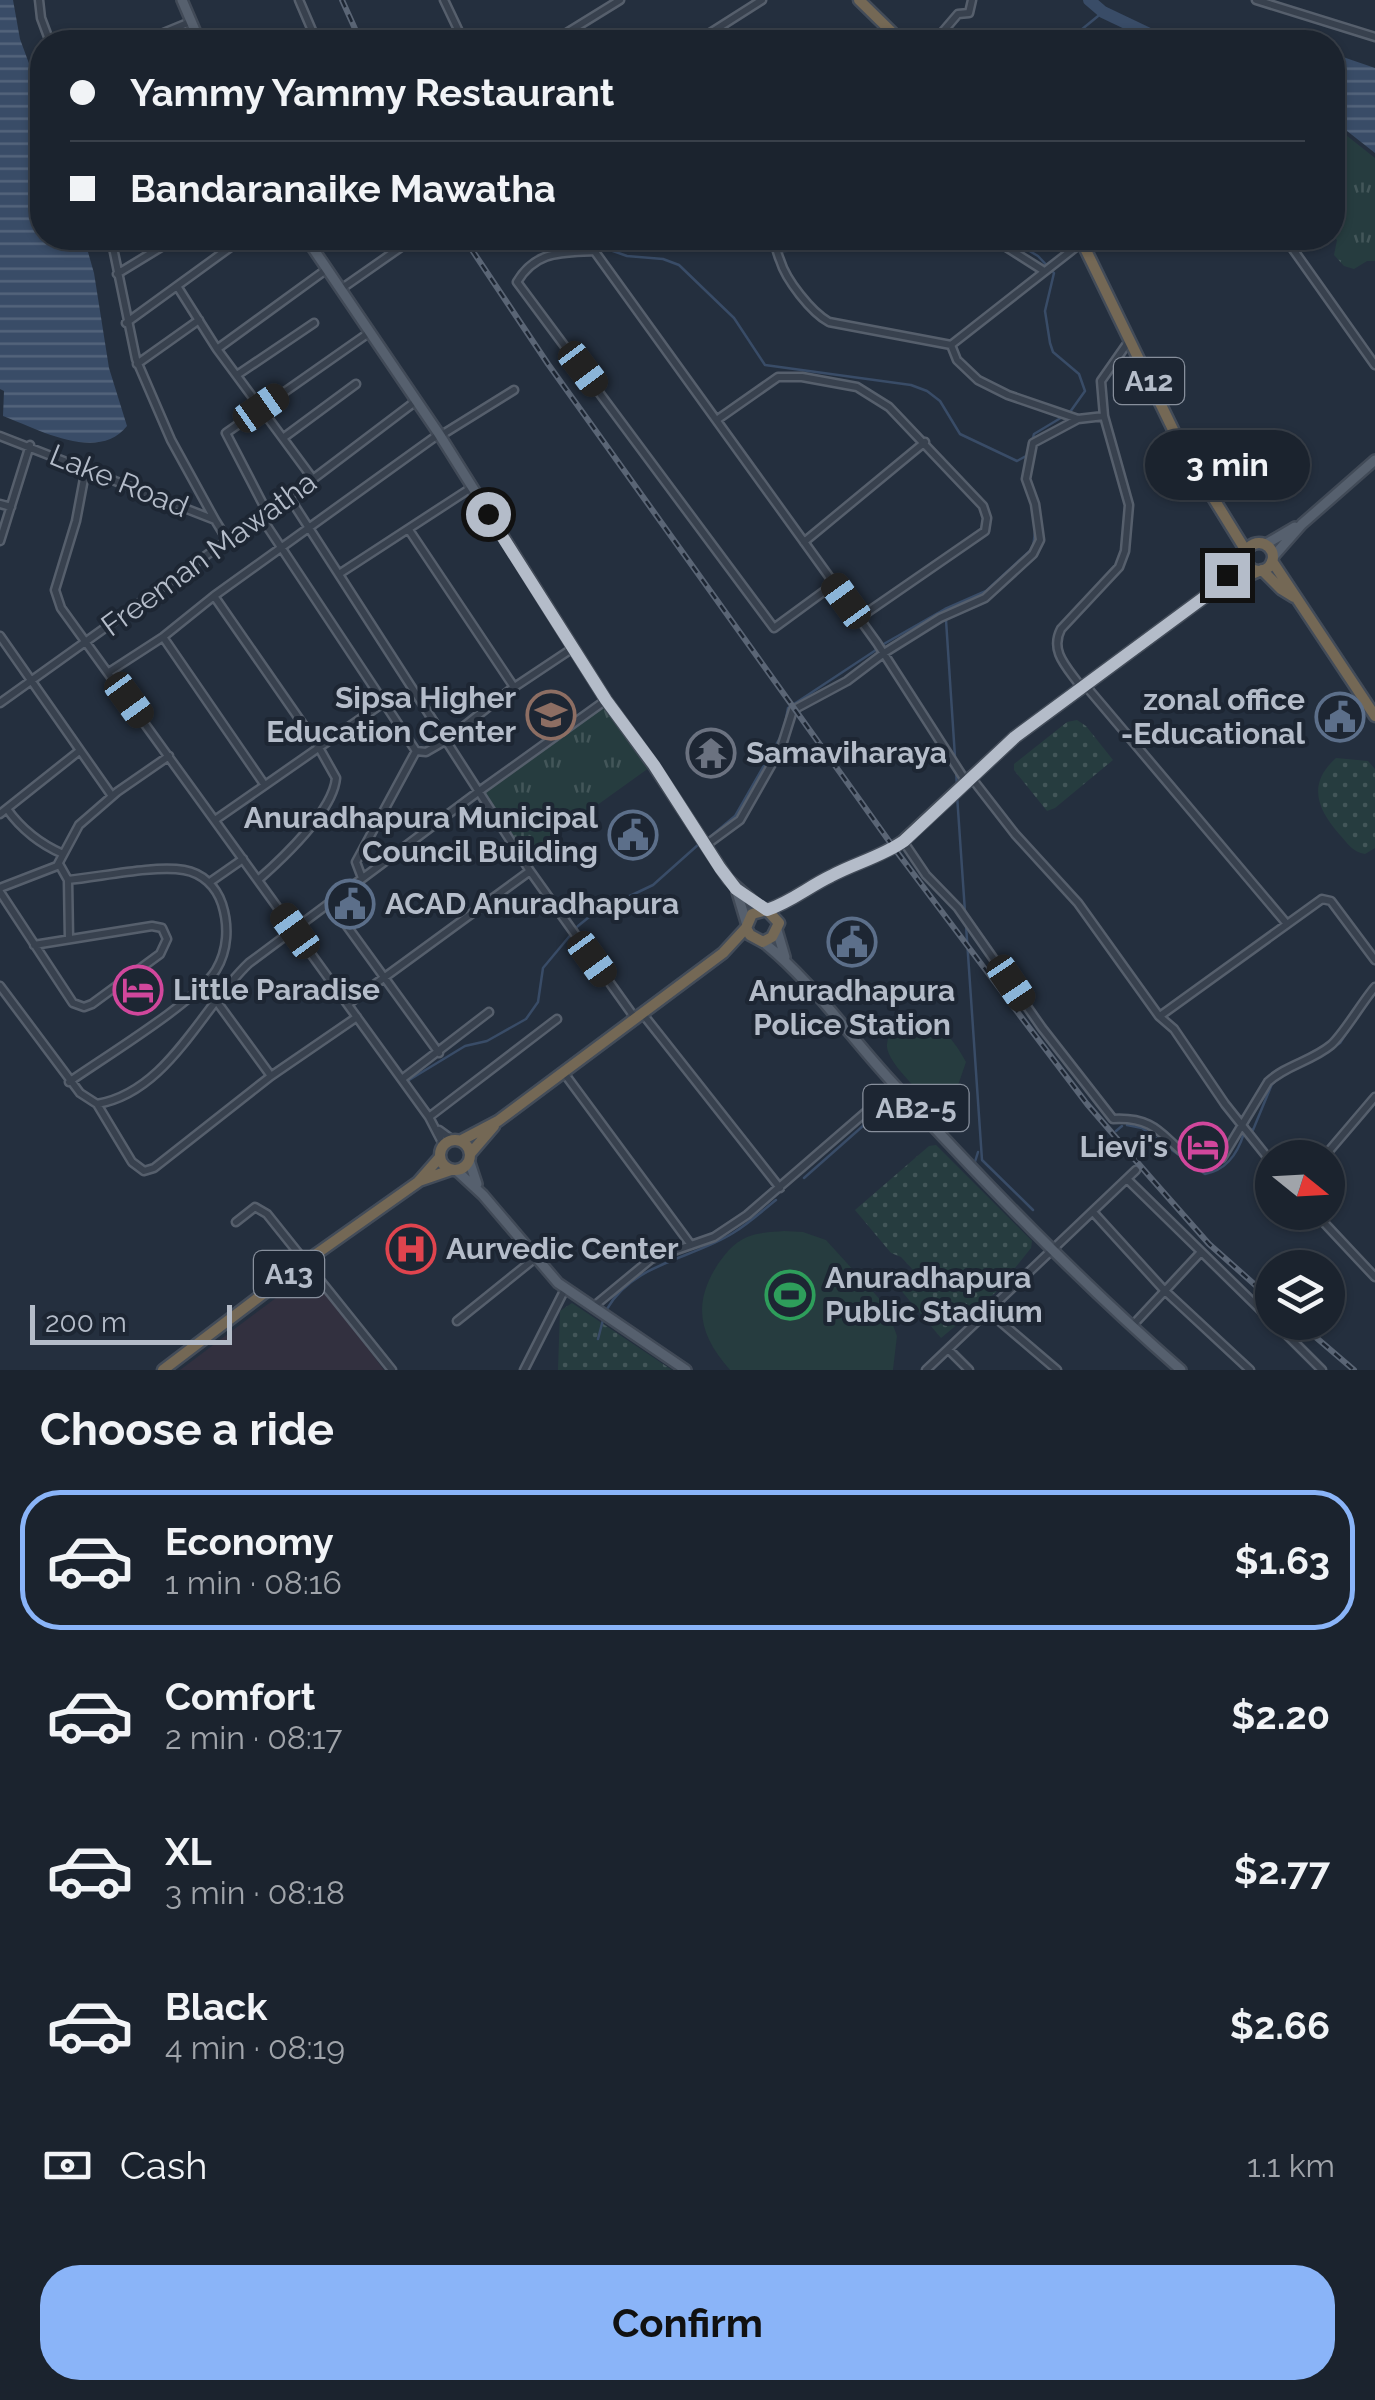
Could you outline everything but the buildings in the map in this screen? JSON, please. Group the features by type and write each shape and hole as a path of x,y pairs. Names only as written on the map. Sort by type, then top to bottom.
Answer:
{"highway":[{"path":"858,0 889,30"},
{"name":"A12","path":"1086,250 1180,444 1229,519 1246,554"},
{"name":"A12","path":"1229,519 1263,544"},
{"path":"788,904 778,926 760,941 746,925 752,914 788,904 828,877 904,841 968,778 1027,728 1210,593 1252,544 1263,544 1294,598 1375,716"},
{"path":"1246,554 1250,567 1261,570 1294,598"},
{"path":"1210,593 1261,570 1272,559"},
{"path":"764,909 778,926"},
{"name":"A13","path":"163,1370 418,1182 450,1146 498,1121 723,953 746,925"},
{"name":"A13","path":"723,953 760,941"},
{"name":"A13","path":"470,1157 498,1121"},
{"path":"450,1146 468,1147 470,1157 453,1170 443,1164 450,1146"},
{"name":"A13","path":"418,1182 453,1170"}],"main road":[{"path":"182,0 194,30"},
{"path":"314,250 705,846 736,889 764,909"},
{"path":"1272,559 1302,524 1375,460"},
{"path":"1263,544 1302,524"},
{"path":"736,889 746,925"},
{"name":"AB2-5","path":"778,926 786,960"},
{"name":"AB2-5","path":"760,941 786,960 896,1086 1054,1250 1181,1370"},
{"path":"470,1157 473,1176 483,1195 534,1259 565,1290 686,1370"},
{"path":"453,1170 483,1195"}],"street":[{"path":"39,0 46,30"},
{"path":"299,0 312,30"},
{"path":"444,0 458,30"},
{"path":"571,30 620,0"},
{"path":"715,30 762,0"},
{"path":"944,30 958,14 968,13 972,0"},
{"path":"1256,0 1375,37"},
{"path":"172,30 190,22"},
{"path":"112,250 138,364 172,440 215,520"},
{"path":"116,274 156,250"},
{"path":"126,323 226,250"},
{"path":"341,290 397,250"},
{"path":"834,584 774,628 517,282 532,262 550,253 594,250 881,648 968,778 1078,903 1255,1142"},
{"path":"778,250 780,261 814,314 829,322 951,345 1070,250"},
{"path":"1012,250 1045,270"},
{"path":"1293,250 1375,366"},
{"path":"217,349 327,269"},
{"path":"177,286 236,376 314,479"},
{"path":"138,364 198,320"},
{"path":"236,376 314,324"},
{"path":"370,332 226,432 281,547 416,751"},
{"path":"1130,340 1101,381 1104,416 1129,505 1129,525 1118,567 1061,629 1056,651 1286,924"},
{"path":"951,345 957,360 978,380 1008,395 1070,416 1104,416"},
{"path":"718,420 778,378 802,377 866,390 926,442 983,506 988,518 985,530 859,618"},
{"path":"283,438 356,384"},
{"path":"109,672 163,637 308,527 439,435 514,390"},
{"name":"Freeman Mawatha","path":"0,704 314,479 416,400"},
{"path":"705,846 740,820 781,748 793,710 847,681 881,648 985,598 1032,554 1040,540 1035,504 1026,478 1033,443 1070,416"},
{"name":"Lake Road","path":"0,436 215,520 228,541"},
{"path":"804,542 926,442"},
{"path":"0,541 30,446"},
{"path":"86,468 76,521 55,590 61,608 450,1146"},
{"path":"339,574 471,488"},
{"path":"289,497 566,924 780,1188"},
{"path":"0,504 11,507"},
{"path":"409,530 514,687"},
{"path":"214,596 336,778 335,787 301,837 258,880"},
{"path":"0,636 112,796"},
{"path":"163,637 264,784"},
{"path":"416,751 426,752 445,741 514,687 573,648"},
{"path":"96,1104 112,1102 155,1074 216,1002 226,984 249,964 606,700"},
{"path":"215,820 384,703"},
{"path":"362,878 356,862 416,751"},
{"path":"64,854 20,828 3,812 78,752"},
{"path":"34,946 152,926 162,928 167,939 160,954 92,1004 73,1003 34,946 0,890 59,864 79,825 169,756"},
{"path":"904,841 1113,1119 1133,1116 1146,1122 1192,1160 1207,1165 1222,1158 1268,1082 1336,1042 1375,986"},
{"path":"210,882 243,859"},
{"path":"59,864 68,880 70,939"},
{"path":"68,880 174,869 192,872 210,882 226,917 226,945 217,969 196,992 69,1082"},
{"path":"348,1004 530,871"},
{"path":"1159,1016 1327,898 1375,960"},
{"path":"331,904 439,1053"},
{"path":"0,986 69,1082 96,1104 132,1162 144,1171 154,1168 271,1076 357,1017"},
{"path":"216,1002 271,1076"},
{"path":"402,1080 488,1012"},
{"path":"429,1117 558,1019"},
{"path":"563,1072 690,1245"},
{"path":"592,1308 651,1259 714,1237 780,1188 896,1086"},
{"path":"1339,1140 1375,1097"},
{"path":"926,1370 1136,1170"},
{"path":"1126,1179 1255,1304"},
{"path":"236,1222 248,1210 260,1208 392,1370"},
{"path":"1093,1212 1164,1290 1250,1370"},
{"path":"1331,1230 1375,1277"},
{"path":"1132,1325 1202,1252"},
{"path":"458,1321 534,1259"},
{"path":"524,1370 565,1290"},
{"path":"988,1312 1057,1370"},
{"path":"1291,1340 1322,1370"},
{"path":"948,1350 969,1370"},
{"path":"1162,1370 1169,1360"}],"shaded area":[{"path":"311,1272 384,1370 180,1370 257,1312"}],"green space":[{"path":"1345,134 1375,158 1375,261 1354,269 1344,266 1334,255 1335,250 1345,250"},
{"path":"606,700 653,765 522,859 478,792"},
{"path":"1077,720 1113,760 1047,811 1014,770 1014,764 1067,722"},
{"path":"1336,758 1368,761 1375,769 1375,848 1365,854 1348,844 1321,806 1321,777"},
{"path":"906,1017 926,1021 942,1030 966,1062 951,1106 943,1113 909,1081 888,1051 889,1036"},
{"path":"936,1145 1032,1241 1031,1248 995,1293 941,1338 899,1288 915,1272 901,1257 891,1253 855,1210 929,1146"},
{"name":"Anuradhapura Public Stadium","path":"784,1231 803,1232 826,1240 886,1306 897,1336 893,1370 730,1370 711,1344 703,1319 702,1306 710,1279 725,1254 742,1240"},
{"path":"572,1303 672,1370 558,1370 560,1311"}],"water":[{"path":"0,0 13,0 30,66 30,250 87,250 109,368 127,426 115,437 100,442 67,440 3,416 4,391 0,389"},
{"path":"1345,58 1375,68 1375,153 1345,129"}],"waterway":[{"path":"295,0 308,30"},
{"path":"1089,0 1103,12 1141,30"},
{"path":"1081,30 1103,12"},
{"path":"610,250 679,265 734,318 765,365 911,385 940,401 960,434 1017,461 1026,456"},
{"path":"1028,250 1054,273 1045,311 1050,343 1053,352 1079,374 1085,391 1070,412"},
{"path":"1032,441 1034,434 1064,416"},
{"path":"882,645 986,591 1033,548 1035,532"},
{"path":"946,620 955,757"},
{"path":"784,729 788,708 876,650"},
{"path":"710,837 735,816 781,736"},
{"path":"956,770 957,787"},
{"path":"957,795 965,912"},
{"path":"409,1080 465,1046 487,1041 526,1019 538,1002 543,968 578,926 594,913 653,885 699,844"},
{"path":"966,925 982,1160 1033,1210"},
{"path":"1332,1048 1347,1032"},
{"path":"1248,1129 1253,1130 1272,1084 1281,1075"},
{"path":"804,1178 898,1095 907,1105"},
{"path":"1127,1125 1142,1128 1205,1174 1230,1160 1244,1133"},
{"path":"1116,1131 1122,1126"},
{"path":"974,1165 978,1152"},
{"path":"607,1309 632,1281 717,1242 776,1200"},
{"path":"598,1339 604,1316"}],"railway":[{"path":"342,0 356,30"},
{"path":"472,250 548,364 894,848 1087,1104 1209,1244 1255,1285"},
{"path":"1319,1340 1354,1370"}],"place":[{"name":"Sipsa Higher Education Center","path":"551,715"},
{"name":"zonal office -Educational","path":"1340,717"},
{"name":"Samaviharaya","path":"711,753"},
{"name":"Anuradhapura Municipal Council Building","path":"633,835"},
{"name":"ACAD Anuradhapura","path":"350,904"},
{"name":"Anuradhapura Police Station","path":"852,942"},
{"name":"Little Paradise","path":"138,990"},
{"name":"Lievi's","path":"1203,1147"},
{"name":"Aurvedic Center","path":"411,1249"},
{"name":"Anuradhapura Public Stadium","path":"790,1295"}],"route":[{"path":"488,514 606,700 654,765 720,868 736,889 767,910 788,904 828,877 904,841 1015,737 1210,593 1227,575"}]}
